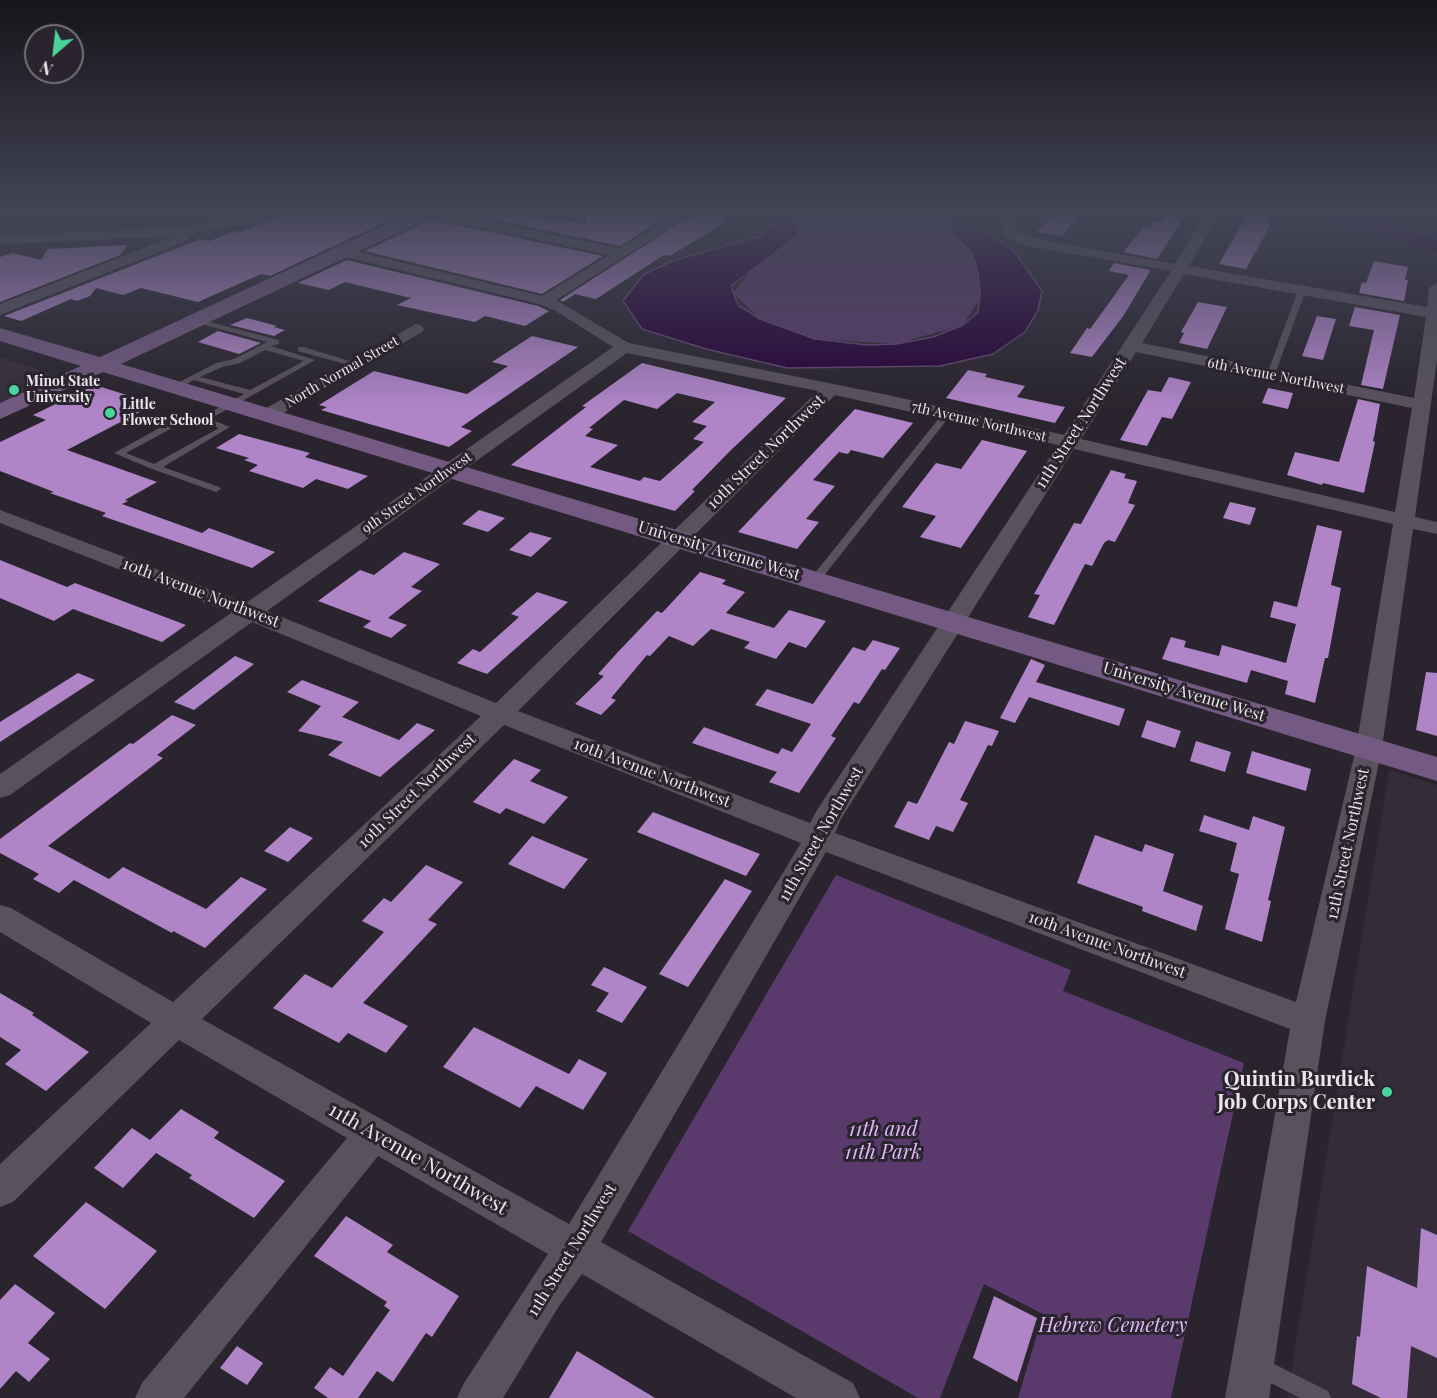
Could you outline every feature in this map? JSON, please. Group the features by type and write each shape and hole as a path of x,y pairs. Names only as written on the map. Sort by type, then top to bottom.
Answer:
{"street":[{"path":"0,310 75,280"},
{"path":"0,412 281,280"},
{"path":"458,280 560,307 624,347"},
{"path":"544,301 577,280"},
{"name":"11th Street Northwest","path":"480,1398 545,1292 574,1250 819,838 827,817 1173,280"},
{"path":"1245,280 1302,290 1436,305"},
{"name":"12th Street Northwest","path":"1247,1398 1308,1021 1369,748 1436,305"},
{"name":"North Normal Street","path":"218,397 355,364 416,329"},
{"name":"University Avenue West","path":"0,334 218,397 450,470 1437,769"},
{"name":"6th Avenue Northwest","path":"1131,346 1422,405"},
{"name":"7th Avenue Northwest","path":"624,347 947,414 1437,528"},
{"name":"9th Street Northwest","path":"0,788 624,347"},
{"name":"10th Street Northwest","path":"0,1189 498,713 831,389"},
{"name":"10th Avenue Northwest","path":"0,516 819,838 1308,1021"},
{"name":"11th Avenue Northwest","path":"0,917 574,1250 838,1398"},
{"path":"157,1398 374,1133"}],"lane":[{"path":"1271,374 1302,290"},
{"path":"196,320 355,364"},
{"path":"155,467 226,427 218,397 219,365 237,361 274,342"},
{"path":"216,489 119,453 218,397 311,360 264,347"},
{"path":"815,580 947,414"},
{"path":"1254,1364 1321,1398"}],"shaded area":[{"path":"639,280 739,280 731,286 738,305 760,319 815,339 868,345 896,344 933,337 963,325 978,312 979,280 1034,280 1042,291 1038,310 1025,332 993,354 940,366 787,368 706,349 642,329 623,301"},
{"name":"Minot State University","path":"0,357 57,376 0,404"},
{"name":"Quintin Burdick Job Corps Center","path":"1389,770 1437,785 1437,1398 1287,1398"}],"green space":[{"path":"743,280 979,280 980,298 963,325 896,344 815,339 760,319 733,293"},
{"name":"11th and 11th Park","path":"836,875 1071,970 1063,991 1244,1063 1171,1398 1018,1398 1043,1314 984,1284 940,1398 918,1398 628,1231"}],"building":[{"path":"0,280 56,280 0,302"},
{"path":"95,280 247,280 198,302 141,288 123,295 96,288 90,296 77,301 71,299 21,321 4,316"},
{"path":"304,280 431,280 538,306 549,311 525,326 485,316 475,322 397,305 411,298 345,282 329,290 298,283"},
{"path":"485,280 564,280 542,294"},
{"path":"591,280 625,280 596,299 575,294 563,302 560,300"},
{"path":"1125,280 1145,280 1124,315 1092,357 1070,353 1087,328 1090,329"},
{"path":"1367,280 1408,280 1404,301 1359,293 1362,282 1366,283"},
{"path":"1198,302 1227,307 1207,349 1179,343 1184,333 1181,332"},
{"path":"1355,307 1400,315 1383,389 1361,385 1374,330 1349,326"},
{"path":"1317,316 1336,319 1323,360 1302,356"},
{"path":"247,318 285,330 274,336 230,325"},
{"path":"218,331 261,343 239,354 198,342"},
{"path":"532,336 578,347 461,427 472,431 449,447 321,410 327,407 319,405 374,371 467,394 508,366 492,362"},
{"path":"642,363 786,398 729,452 675,511 511,465 586,407 582,406","holes":["677,393 715,402 692,422 707,426 693,439 704,442 660,481 644,477 640,481 590,467 618,445 585,436 593,429 589,428 624,400 657,409"]},
{"path":"968,370 987,374 985,377 1025,386 1017,397 1065,407 1055,423 946,398"},
{"path":"1169,377 1191,382 1172,419 1162,417 1147,446 1120,440 1148,390 1161,392"},
{"path":"95,385 155,404 67,450 157,482 122,504 202,533 209,528 275,552 252,568 102,516 106,513 50,493 54,492 0,471 0,442 46,420 33,415"},
{"path":"1268,388 1293,393 1288,409 1262,403"},
{"path":"1358,399 1380,404 1373,441 1375,442 1364,493 1287,475 1295,452 1339,462"},
{"path":"855,409 913,423 883,458 851,450 848,454 839,452 813,480 835,486 806,519 819,522 797,549 738,532"},
{"path":"239,434 310,453 305,457 368,476 348,489 316,479 303,488 249,471 258,465 244,460 249,458 216,448"},
{"path":"982,440 1027,451 961,548 920,537 936,516 902,507 936,463 961,469"},
{"path":"1111,470 1126,474 1124,478 1137,481 1128,503 1135,505 1115,542 1108,540 1104,543 1092,566 1085,564 1054,625 1028,617 1040,595 1034,594 1074,523 1081,524"},
{"path":"1230,502 1256,508 1250,525 1223,518"},
{"path":"479,510 505,518 488,532 462,524"},
{"path":"1317,525 1342,531 1331,585 1341,588 1328,658 1325,658 1315,703 1285,694 1288,681 1251,670 1247,683 1162,659 1171,637 1186,641 1184,647 1219,656 1222,645 1286,663 1296,624 1270,617 1274,601 1297,607"},
{"path":"530,532 552,538 531,557 509,550"},
{"path":"404,552 440,564 411,587 422,591 388,618 407,625 391,638 363,627 371,621 318,601 360,570 374,575"},
{"path":"0,560 67,587 75,583 186,625 162,642 73,609 54,621 0,598"},
{"path":"700,572 726,580 722,584 745,592 726,613 774,628 789,610 826,621 806,648 789,642 776,659 744,648 750,642 711,629 693,646 669,636 650,656 647,655 611,698 616,700 601,715 575,704 604,676 598,674 617,653 657,611 662,613"},
{"path":"537,592 568,602 487,674 457,663 473,649 480,652 519,617 511,614"},
{"path":"873,640 900,648 885,670 882,669 859,704 854,702 831,736 836,738 799,793 769,782 777,772 692,743 704,727 778,754 782,748 792,752 811,724 755,705 767,689 813,704 853,647 865,651"},
{"path":"235,656 254,664 194,710 174,702"},
{"path":"1031,659 1045,665 1036,682 1125,709 1119,726 1029,697 1015,723 1000,718"},
{"path":"1426,672 1437,673 1437,736 1416,730"},
{"path":"78,673 95,680 0,742 0,722"},
{"path":"302,680 359,702 342,717 399,740 417,723 435,730 380,777 328,755 343,742 298,731 321,706 287,692"},
{"path":"172,715 196,725 157,755 163,758 48,846 109,879 123,867 206,909 241,877 267,889 205,948 173,931 172,933 74,880 59,893 33,879 39,874 0,853 0,839 130,743 133,744"},
{"path":"1147,720 1181,731 1175,748 1141,737"},
{"path":"965,721 999,731 992,746 988,745 960,800 968,803 953,832 936,826 929,840 894,827 908,801 917,804 949,742 954,744"},
{"path":"1196,741 1231,752 1225,772 1190,761"},
{"path":"1252,751 1311,769 1306,791 1246,773"},
{"path":"514,759 541,770 530,781 568,797 544,824 506,808 500,814 473,802"},
{"path":"653,812 760,854 746,876 637,832"},
{"path":"1204,815 1249,830 1253,816 1285,827 1268,900 1271,901 1262,942 1225,929 1239,874 1230,871 1237,843 1199,831"},
{"path":"290,827 313,838 288,862 264,851"},
{"path":"1095,835 1142,852 1145,844 1174,854 1163,891 1203,906 1196,931 1142,911 1143,907 1077,883"},
{"path":"532,836 588,859 564,889 508,864"},
{"path":"426,865 463,882 428,920 437,924 363,1003 408,1026 386,1053 348,1033 339,1043 273,1008 305,974 332,988 384,932 362,921 384,898 391,902"},
{"path":"725,879 752,891 688,987 659,974"},
{"path":"604,967 647,987 622,1023 596,1011 609,993 591,985"},
{"path":"0,993 34,1013 32,1015 89,1052 46,1091 5,1064 21,1050 0,1037"},
{"path":"474,1027 569,1074 579,1059 607,1073 583,1110 536,1086 520,1108 443,1067"},
{"path":"181,1109 219,1132 214,1138 285,1181 254,1218 189,1178 192,1175 156,1153 123,1188 94,1168 132,1128 150,1140"},
{"path":"86,1202 157,1251 105,1309 33,1256"},
{"path":"346,1216 393,1245 387,1252 459,1296 432,1337 426,1333 393,1382 377,1371 358,1398 328,1398 314,1388 330,1367 343,1376 390,1310 384,1306 387,1302 314,1256"},
{"path":"1421,1228 1437,1235 1437,1358 1411,1346 1407,1398 1381,1398 1352,1384 1357,1336 1360,1337 1367,1266 1417,1288"},
{"path":"15,1284 55,1313 28,1343 50,1359 29,1382 16,1371 0,1389 0,1300"},
{"path":"994,1296 1037,1318 1017,1382 973,1358"},
{"path":"237,1346 263,1363 247,1385 220,1368"},
{"path":"577,1351 655,1398 549,1398"}],"place":[{"name":"Minot State University","path":"14,390"},
{"name":"Little Flower School","path":"110,413"},
{"name":"Quintin Burdick Job Corps Center","path":"1387,1092"}],"park label":[{"name":"Hebrew Cemetery","path":"1113,1326"}]}
